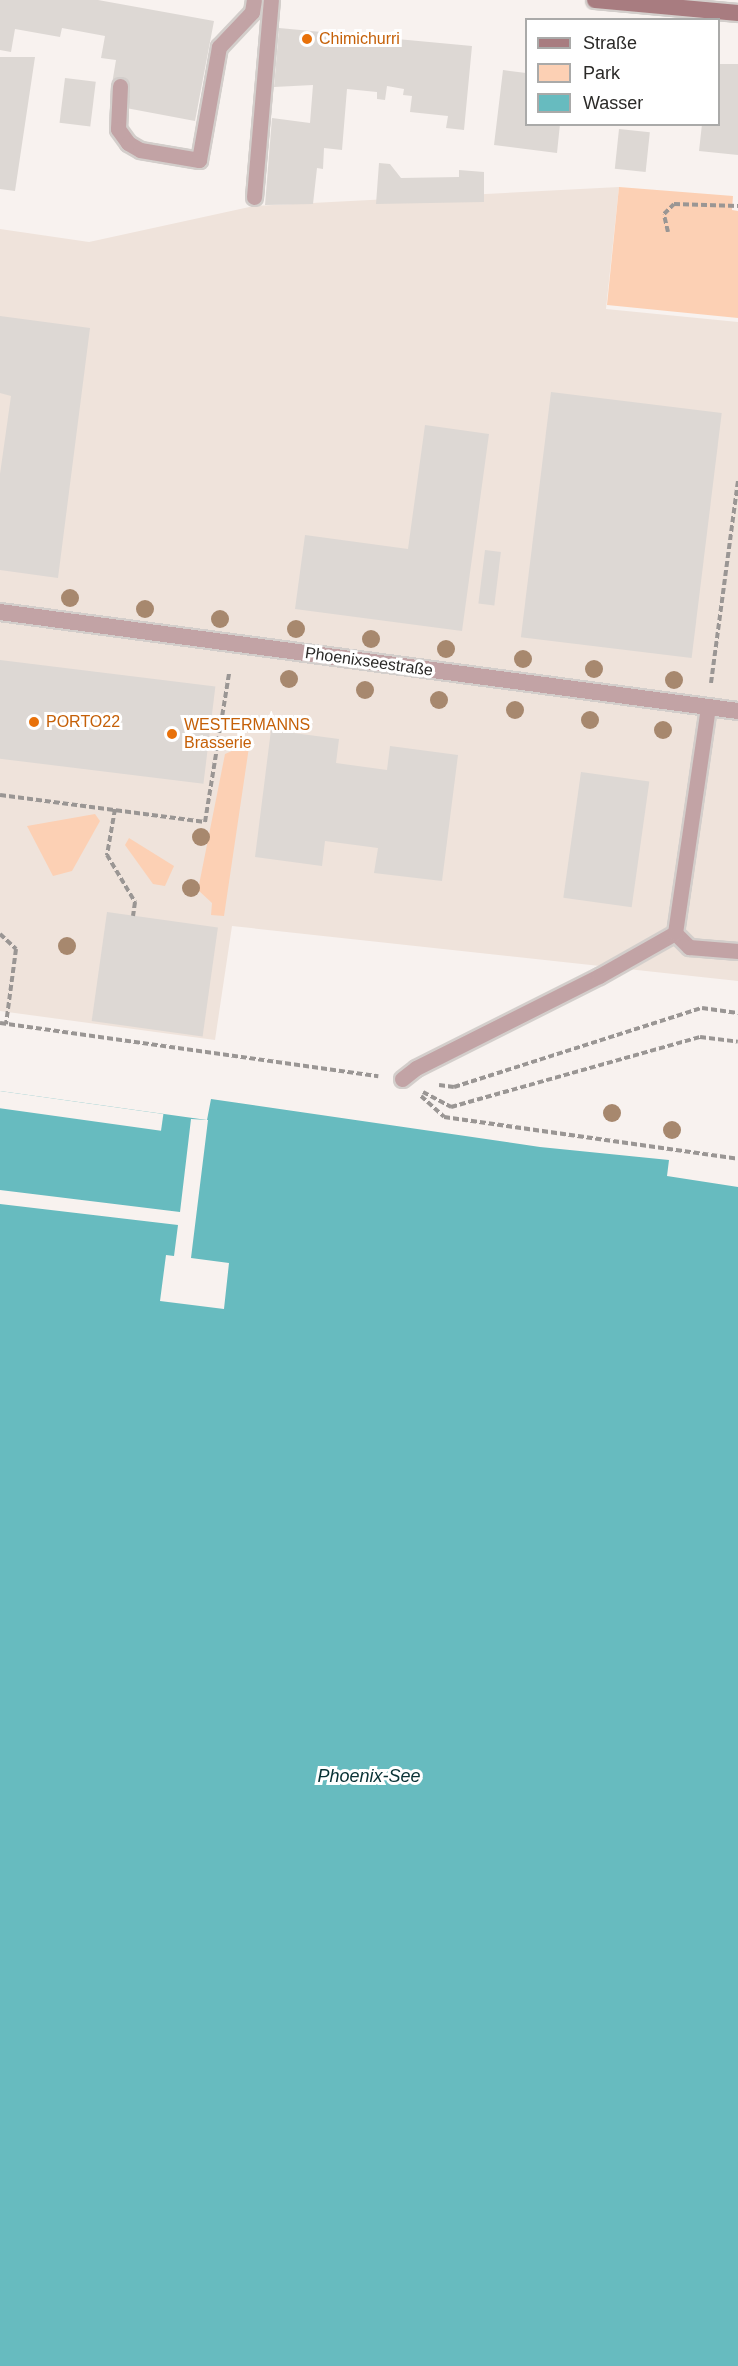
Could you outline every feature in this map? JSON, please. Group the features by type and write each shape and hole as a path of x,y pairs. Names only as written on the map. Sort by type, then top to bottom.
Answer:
{"main road":[{"path":"595,0 691,4 738,13"}],"street":[{"name":"Phoenixseestraße","path":"0,612 738,711"}],"lane":[{"path":"120,86 118,129 128,143 140,150 199,160 219,47 252,12 254,0"},
{"path":"254,197 271,0"},
{"path":"675,933 708,707"},
{"path":"675,933 689,948 738,951"},
{"path":"402,1080 416,1068 599,976 675,933"}],"path":[{"path":"668,232 664,214 674,204 738,206"},
{"path":"708,707 738,482"},
{"path":"0,795 205,822 229,673"},
{"path":"115,809 107,855 135,902 133,916"},
{"path":"0,934 16,949 6,1024"},
{"path":"0,1023 447,1086 702,1008 738,1013"},
{"path":"402,1080 445,1107 451,1107 700,1037 738,1042"},
{"path":"402,1080 444,1117 738,1159"}],"shaded area":[{"path":"619,187 606,309 738,322 738,981 232,926 215,1040 0,1011 0,229 89,242 254,206"}],"green space":[{"path":"619,187 733,196 732,210 738,211 738,318 607,305"},
{"path":"243,746 249,747 224,916 211,915 212,903 198,890 225,754"},
{"path":"95,814 100,821 72,871 53,876 27,826"},
{"path":"129,838 174,866 165,886 153,884 125,845"}],"water":[{"name":"Phoenix-See","path":"0,1091 207,1120 211,1099 540,1147 669,1160 667,1176 738,1187 738,2366 0,2366"}],"pier":[{"path":"0,1091 163,1114 161,1131 0,1108"},
{"path":"191,1119 208,1120 191,1258 229,1263 224,1309 160,1301 166,1255 174,1256 178,1225 0,1204 0,1190 180,1212"}],"building":[{"path":"0,0 98,0 214,21 195,121 126,108 130,88 112,84 116,60 101,58 105,36 62,28 60,37 15,29 11,52 0,50"},
{"path":"279,28 472,46 464,130 446,128 448,116 410,112 412,96 403,95 404,89 387,86 385,100 377,99 377,92 347,89 342,150 324,148 323,169 317,168 313,204 265,205 272,118 310,123 313,85 274,87"},
{"path":"0,57 35,57 15,191 0,189"},
{"path":"720,64 738,64 738,155 699,151 702,126 720,126"},
{"path":"503,70 525,73 525,126 560,126 557,153 494,145"},
{"path":"65,78 96,82 90,126 60,123"},
{"path":"619,129 650,132 646,172 615,169"},
{"path":"379,163 390,164 401,178 459,177 459,170 484,172 484,202 376,204"},
{"path":"0,316 90,328 58,578 0,570 0,474 11,396 0,393"},
{"path":"551,392 722,413 692,658 521,637"},
{"path":"425,425 489,434 462,631 295,609 305,535 408,549"},
{"path":"485,550 501,552 494,606 478,604"},
{"path":"0,660 215,686 203,784 0,759"},
{"path":"271,730 339,739 336,763 387,770 390,746 458,755 442,881 374,873 378,848 325,841 322,866 255,857"},
{"path":"581,772 649,782 632,907 563,898"},
{"path":"107,912 218,928 203,1037 92,1021"}],"place":[{"name":"Chimichurri","path":"307,39"},
{"name":"PORTO22","path":"34,722"},
{"name":"WESTERMANNS Brasserie","path":"172,734"}]}
